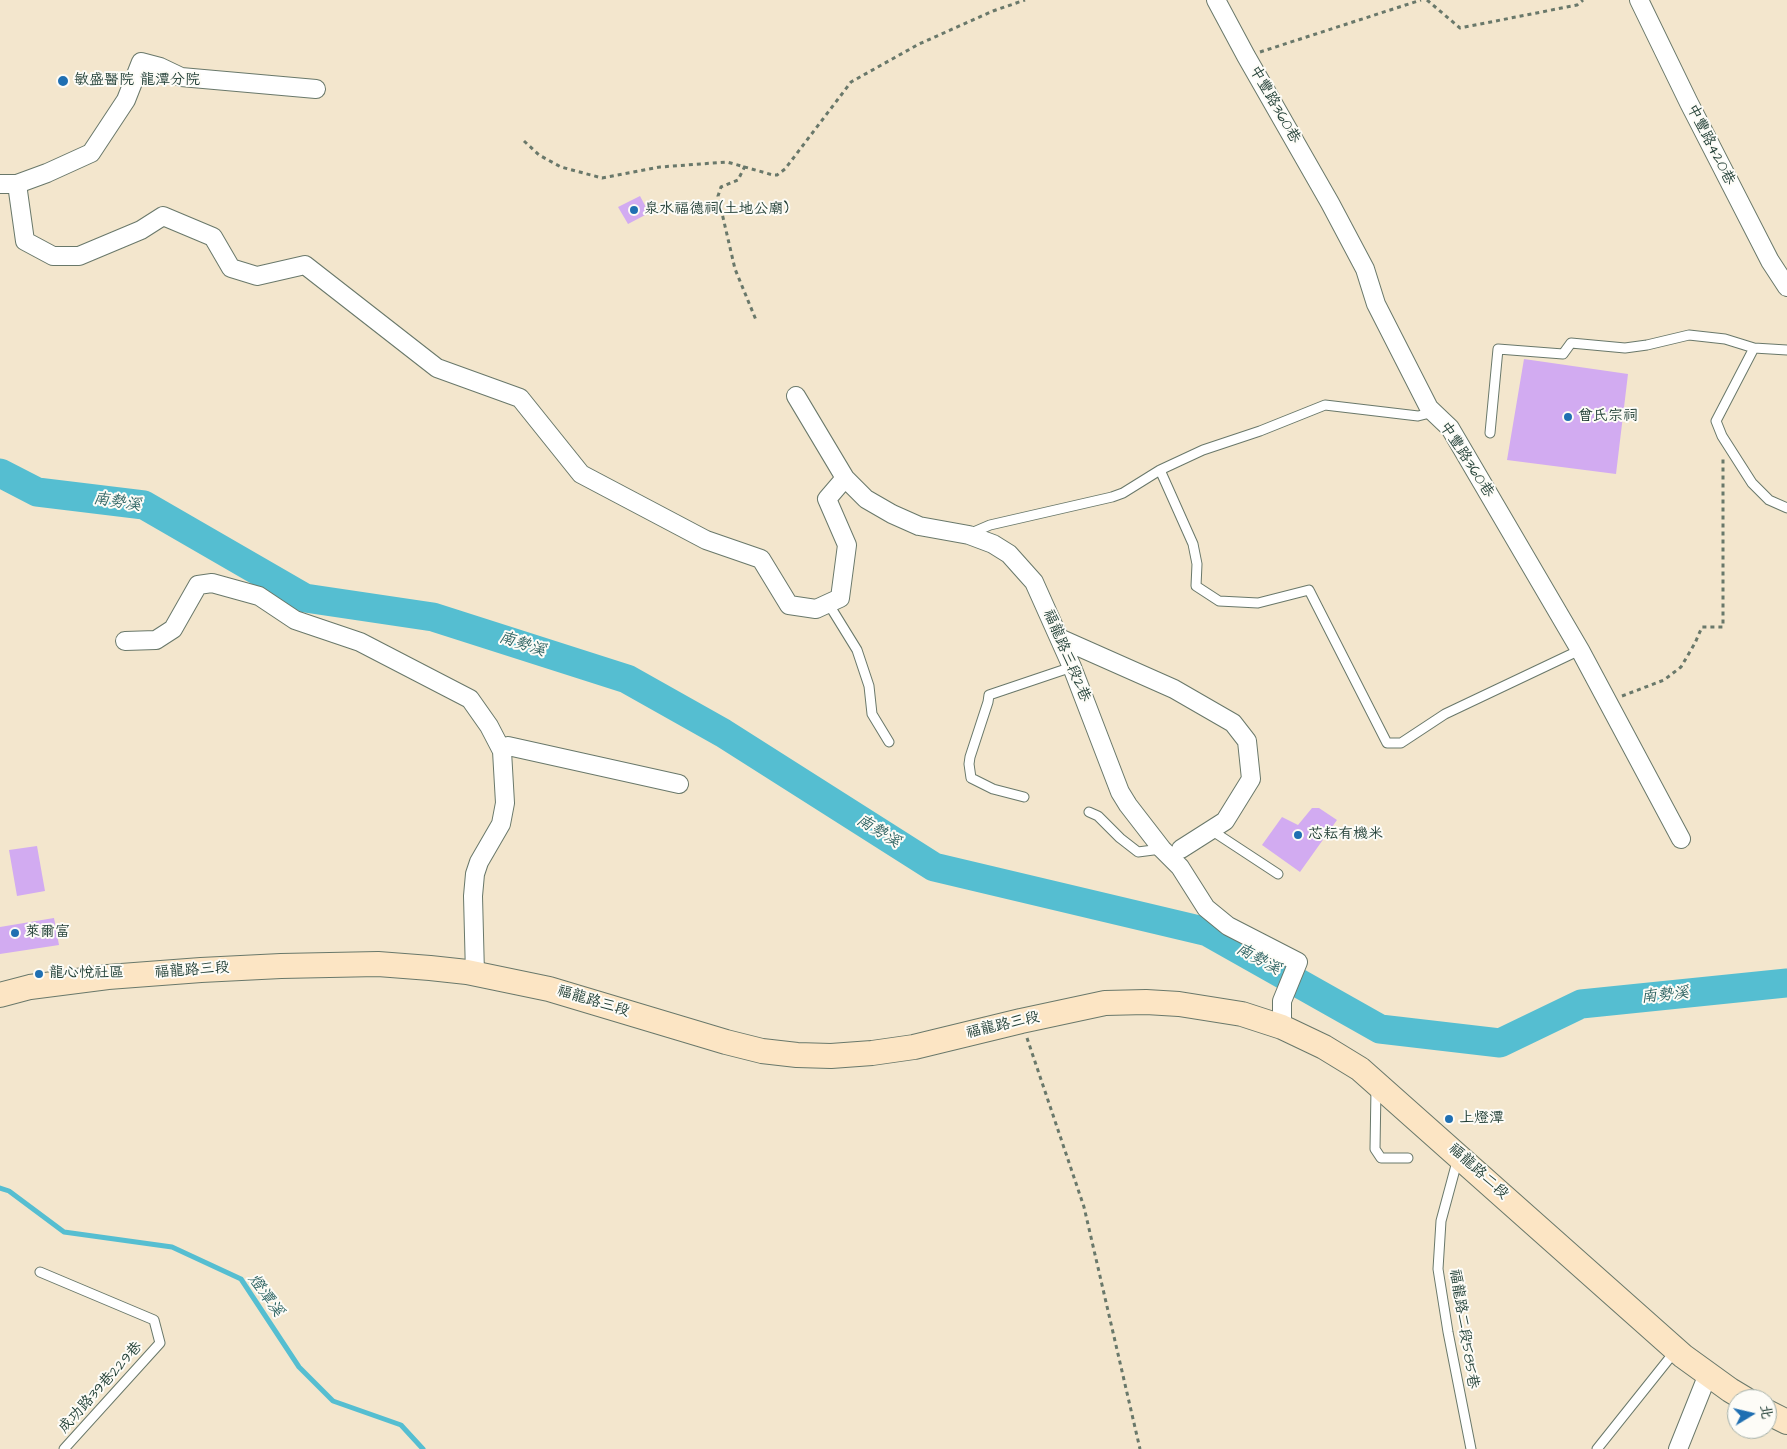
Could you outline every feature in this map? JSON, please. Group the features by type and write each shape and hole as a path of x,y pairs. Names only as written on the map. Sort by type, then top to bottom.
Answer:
{"main road":[{"name":"福龍路三段","path":"0,995 30,987 108,977 281,966 378,964 475,974 550,989 762,1051 832,1056 872,1054 914,1046 1105,1003 1146,1002 1179,1004"},
{"name":"福龍路二段","path":"1179,1004 1242,1014 1282,1027 1324,1047 1360,1069 1676,1350 1730,1389"}],"street":[{"name":"中豐路360巷","path":"1216,0 1365,269 1376,304 1429,408 1450,428 1580,650 1681,839"},
{"name":"中豐路420巷","path":"1639,0 1689,103 1770,261 1787,288"},
{"path":"316,89 181,77 160,67 141,62 126,100 91,153 9,184 26,241 54,256 79,256 141,230 164,216 213,237 232,268 257,276 305,264 437,368 520,398 581,474 706,540 761,559 789,605 816,609 840,598 847,545 827,499 845,478"},
{"name":"福龍路三段2巷","path":"796,396 845,478 866,498 892,514 919,526 969,535 993,544 1010,554 1023,567 1034,582 1072,667 1120,792 1162,849 1180,867 1206,908 1228,926 1298,962 1282,1001 1282,1027"},
{"path":"125,641 156,640 173,629 198,585 212,583 259,596 295,620 360,642 470,699 489,726 502,751 506,803 501,824 479,862 475,874 473,896 475,974"},
{"path":"1059,638 1174,689 1233,723 1247,741 1251,779 1225,821 1182,849"},
{"path":"502,751 508,746 679,784"},
{"path":"1678,1449 1708,1374"}],"lane":[{"path":"1490,433 1498,350 1563,354 1571,343 1625,348 1689,335 1725,339 1754,348 1787,350"},
{"path":"1754,348 1716,421 1722,436 1752,484 1769,500 1787,508"},
{"path":"969,535 990,525 1124,493 1160,470 1203,450 1260,431 1325,404 1418,416 1426,414 1429,408"},
{"path":"1160,470 1193,544 1197,564 1196,586 1219,601 1258,603 1309,590 1387,744 1401,743 1445,714 1580,650"},
{"path":"828,603 857,650 869,686 872,714 889,742"},
{"path":"1024,797 993,790 971,778 969,764 989,696 1072,667"},
{"path":"1089,812 1098,816 1120,838 1138,852 1162,849"},
{"path":"1211,830 1278,874"},
{"path":"1377,1084 1375,1149 1380,1158 1408,1158"},
{"name":"福龍路二段585巷","path":"1459,1156 1441,1222 1438,1269 1448,1332 1471,1449"},
{"name":"成功路39巷229巷","path":"40,1272 154,1320 160,1343 64,1449"},
{"path":"1597,1449 1676,1350"}],"path":[{"path":"524,141 539,155 561,167 602,178 660,167 727,162 772,175 781,173 851,82 919,44 993,11 1025,0"},
{"path":"1246,56 1421,0"},
{"path":"1427,0 1460,28 1577,4 1583,0"},
{"path":"745,166 738,180 721,187 718,196 735,269 756,320"},
{"path":"1607,702 1664,680 1681,667 1702,627 1723,627 1722,436"},
{"path":"1021,1021 1084,1207 1140,1449"}],"building":[{"name":"泉水福德祠(土地公廟)","path":"640,196 649,213 628,224 618,207"},
{"name":"曾氏宗祠","path":"1524,359 1628,374 1616,474 1507,460"},
{"name":"芯耘有機米","path":"1312,808 1319,808 1337,820 1300,872 1262,845 1282,817 1298,825"},
{"path":"37,846 45,891 17,896 9,850"},
{"path":"54,918 59,945 0,954 0,927"}],"waterway":[{"name":"南勢溪","path":"0,473 37,492 144,505 305,598 433,617 627,679 723,733 934,867 1208,932 1380,1029 1500,1043 1581,1004 1787,983"},
{"name":"燈潭溪","path":"0,1188 9,1191 64,1232 172,1247 241,1279 299,1367 333,1401 401,1425 423,1449"}],"place":[{"name":"敏盛醫院 龍潭分院","path":"63,81"},
{"name":"泉水福德祠(土地公廟)","path":"634,210"},
{"name":"曾氏宗祠","path":"1568,417"},
{"name":"芯耘有機米","path":"1298,835"},
{"name":"萊爾富","path":"15,933"},
{"name":"龍心悅社區","path":"39,974"},
{"name":"上燈潭","path":"1449,1119"}]}
